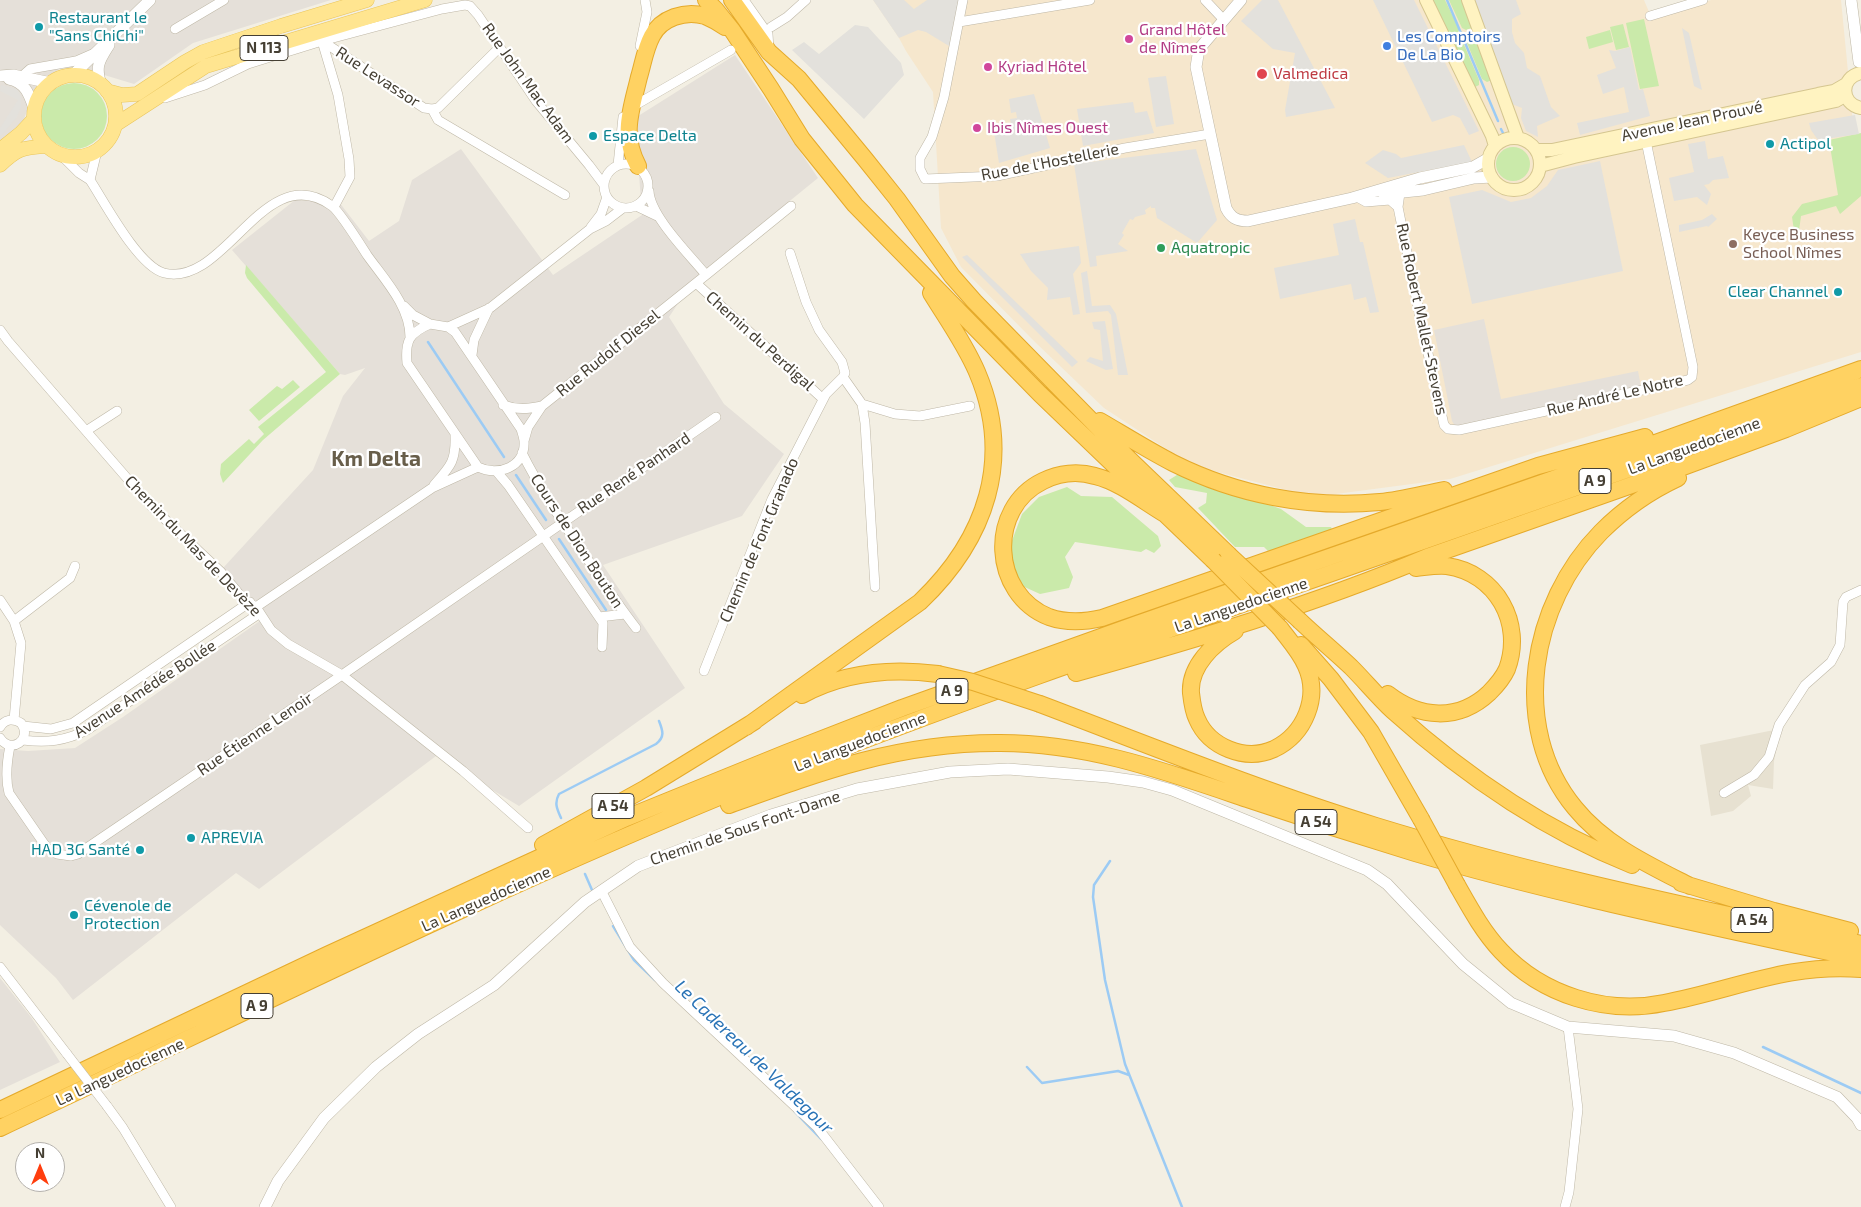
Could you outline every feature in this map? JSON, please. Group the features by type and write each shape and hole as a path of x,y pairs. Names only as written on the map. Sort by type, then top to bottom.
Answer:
{"highway":[{"path":"706,0 732,30 802,139 855,205 1040,394 1213,560 1280,628 1318,662 1353,706 1375,739 1457,885 1491,939 1516,965 1528,975 1558,991 1592,1002 1624,1006 1663,1004 1782,973 1818,968 1861,969"},
{"path":"735,0 769,52 799,79 866,159 957,282 974,301 1130,460 1229,555 1350,666 1392,710 1433,745 1512,802 1544,822 1599,850 1648,871 1690,886 1774,911 1861,933"},
{"path":"638,166 630,152 627,135 628,109 648,44 656,29 666,21 681,15 699,15 710,18 732,30"},
{"path":"746,727 920,602 940,582 959,558 981,517 988,492 993,462 993,429 988,404 977,371 968,352 913,264"},
{"name":"La Languedocienne","path":"0,1110 450,898 626,818 786,753 902,708 1137,624 1861,369"},
{"name":"La Languedocienne","path":"0,1128 430,924 682,813 796,766 1146,638 1648,463 1861,386"},
{"path":"1071,400 1093,416 1155,453 1197,474 1260,495 1298,501 1343,503 1382,502 1444,490 1662,433 1797,392"},
{"path":"962,704 1079,673 1254,620 1390,573 1427,557 1786,428 1861,398"},
{"path":"1690,886 1642,862 1607,839 1584,819 1567,798 1542,747 1535,699 1538,655 1547,620 1567,577 1589,545 1618,516 1631,505 1658,488 1786,428"},
{"path":"1165,514 1116,484 1094,475 1071,474 1048,479 1024,494 1008,518 1003,549 1004,561 1011,582 1032,607 1050,617 1068,621 1102,618 1538,466"},
{"path":"1350,666 1398,702 1418,711 1437,714 1455,712 1478,702 1498,684 1507,670 1512,645 1512,627 1503,602 1491,587 1469,572 1448,566 1415,568 1390,573"},
{"path":"1254,620 1222,638 1211,648 1200,662 1191,689 1192,705 1203,730 1220,745 1232,750 1246,754 1273,749 1288,739 1304,721 1311,699 1311,683 1306,667 1280,628"},
{"name":"A 54","path":"450,898 646,788 806,692 855,675 884,671 913,671 938,674 973,682 1040,704 1222,772 1373,825 1509,864 1643,896 1861,944"},
{"name":"A 54","path":"682,813 727,806 834,768 891,753 968,743 1028,744 1060,747 1088,751 1149,766 1367,839 1484,873 1646,912 1861,959"}],"main road":[{"name":"N 113","path":"104,88 122,95 137,94 185,62 204,52 367,0"},
{"name":"N 113","path":"115,125 206,66 425,0"},
{"path":"1426,0 1492,136 1495,146"},
{"path":"1468,0 1518,138"},
{"path":"0,150 21,133 34,113 39,96 51,83 64,76 88,77 104,88 113,102 116,113 115,125 110,137 97,151 75,157 61,155 46,146 38,136 34,113"},
{"path":"1854,76 1852,105 1861,108"},
{"name":"Avenue Jean Prouvé","path":"1536,150 1546,151 1644,136 1836,101 1854,76"},
{"name":"Avenue Jean Prouvé","path":"1540,166 1644,136"},
{"path":"1509,138 1518,138 1531,144 1536,150 1540,158 1540,166 1534,181 1520,189 1512,190 1504,188 1492,177 1488,158 1495,146 1509,138"},
{"path":"0,165 13,152 27,147 46,146"}],"street":[{"path":"73,75 150,0"},
{"path":"176,29 224,0"},
{"path":"590,229 601,214 607,197 604,185 605,180 614,168 645,29 647,12 645,0"},
{"path":"771,26 787,17 806,0"},
{"name":"Rue de l'Hostellerie","path":"963,0 944,97 932,137 920,158 920,169 925,179 997,176 1124,148 1210,134"},
{"path":"959,22 1090,0"},
{"path":"1205,0 1223,19"},
{"path":"1241,0 1199,49 1196,67 1226,208 1229,214 1237,220 1248,221 1355,198 1420,178 1472,167 1488,158"},
{"path":"1650,16 1681,3 1703,0"},
{"path":"1851,0 1854,76"},
{"name":"Rue John Mac Adam","path":"150,102 205,85 248,64 322,41 442,9 465,5 470,6 478,15 536,100 604,185"},
{"path":"104,88 98,73 98,64 114,37"},
{"path":"322,41 338,95 349,159 350,177 334,207"},
{"name":"Rue Levassor","path":"322,41 424,108 432,109 438,108 499,48"},
{"path":"628,109 731,50"},
{"path":"21,77 30,69 76,61 94,53"},
{"path":"0,77 13,75 51,83"},
{"path":"0,77 14,80 28,89 34,113"},
{"path":"432,109 438,120 565,195"},
{"name":"Rue André Le Notre","path":"1448,429 1459,430 1688,380 1692,377 1693,367 1644,136"},
{"path":"90,180 97,151"},
{"path":"61,155 90,180 143,259 162,272 175,274 189,272 203,264 270,205 284,198 302,195 317,197 334,207 399,300 413,315 430,324 448,327 455,332 520,429 524,442"},
{"path":"589,165 599,169 614,168 625,163 638,166 647,177 649,200 657,216 706,275"},
{"path":"1355,198 1422,190 1474,178 1492,177"},
{"path":"607,197 617,206 623,208 636,206 646,197 648,191"},
{"name":"Rue Robert Mallet-Stevens","path":"1400,193 1398,207 1425,341 1444,425 1448,429"},
{"name":"Rue Robert Mallet-Stevens","path":"1355,198 1366,202 1390,200 1398,207"},
{"path":"636,206 657,216"},
{"name":"Rue Rudolf Diesel","path":"522,452 528,427 542,406 791,206"},
{"path":"448,327 490,308 590,229 606,221 623,208"},
{"path":"790,253 806,302 816,323 842,362 845,368 843,377 862,404 865,423 875,587"},
{"name":"Chemin du Perdigal","path":"696,283 823,399"},
{"path":"399,300 408,318 410,337 406,348 407,363 478,468 487,472 497,472 508,468 516,462 522,452"},
{"path":"472,355 474,340 490,308"},
{"path":"410,337 419,329 430,324"},
{"name":"Chemin du Mas de Devèze","path":"0,330 152,507 220,572 244,600 255,607 271,630 288,644 342,675 463,771 528,828"},
{"name":"Chemin de Font Granado","path":"704,671 772,499 823,399 843,377"},
{"path":"862,404 895,414 920,416 970,406"},
{"path":"503,405 526,410 542,406"},
{"path":"86,431 117,412"},
{"name":"Rue René Panhard","path":"554,529 716,417"},
{"name":"Avenue Amédée Bollée","path":"432,488 450,467 456,452 455,435"},
{"name":"Cours de Dion Bouton","path":"522,452 532,473 563,522 636,628"},
{"name":"Avenue Amédée Bollée","path":"23,726 51,729 73,724 255,607 432,488 478,468"},
{"name":"Cours de Dion Bouton","path":"497,472 600,617 603,623 602,647"},
{"name":"Rue Étienne Lenoir","path":"10,746 7,779 9,793 47,848 56,854 71,856 78,854 554,529"},
{"path":"14,621 70,578 75,566"},
{"path":"1724,793 1754,775 1769,757 1779,725 1805,685 1831,662 1840,645 1843,602 1846,597 1861,590"},
{"path":"0,600 14,621 21,643 14,720"},
{"name":"Avenue Amédée Bollée","path":"23,740 58,742 87,730 255,607"},
{"path":"600,617 625,614"},
{"path":"0,740 10,746 18,745 23,740 25,733 23,726 14,720 1,725"},
{"name":"Chemin de Sous Font-Dame","path":"265,1207 278,1181 324,1118 376,1067 418,1034 494,985 585,902 638,866 771,815 857,789 950,772 1008,769 1108,777 1143,782 1172,790 1367,870 1387,884 1463,964 1511,1003 1568,1027 1674,1036 1734,1053 1837,1097 1857,1118 1861,1125"},
{"path":"602,892 630,947 663,983 817,1127 880,1207"},
{"path":"0,967 123,1128 171,1207"},
{"path":"1565,1207 1569,1192 1578,1109 1568,1027"}],"shaded area":[{"path":"0,0 331,0 193,43 134,84 91,71 60,68 35,89 23,122 0,144"},
{"path":"873,0 1644,0 1652,19 1711,0 1841,0 1853,123 1861,159 1861,352 1450,479 1313,497 1191,465 1104,408 961,267 941,228 933,92"},
{"path":"873,0 904,0 914,9 927,0 959,0 949,46 926,32 918,30 899,38"},
{"path":"1262,0 1278,0 1335,108 1286,117 1285,110 1295,53 1273,49 1241,21"},
{"path":"1373,0 1414,0 1479,131 1469,135 1460,118 1453,115 1432,122"},
{"path":"1471,0 1516,0 1521,14 1512,19 1512,32 1515,43 1524,53 1527,68 1540,76 1551,107 1560,116 1537,126 1538,137 1526,131 1521,118 1522,108 1509,103"},
{"path":"855,25 868,27 901,63 904,75 864,119 792,50 804,42 819,54"},
{"path":"1682,28 1689,33 1702,90 1694,86"},
{"path":"1630,47 1639,90 1643,89 1650,116 1580,135 1577,123 1629,112 1624,87 1603,94 1597,75 1616,68 1609,50 1615,51"},
{"path":"735,55 818,178 695,278 669,317 724,404 784,454 742,516 603,565 685,688 519,806 436,756 259,889 236,873 73,1000 56,978 0,925 0,749 28,751 75,748 123,717 264,618 223,568 313,470 343,396 365,368 345,375 340,374 232,250 295,200 339,202 369,241 399,221 412,180 461,149 553,275 642,215 635,118"},
{"path":"1166,76 1174,124 1156,127 1148,78"},
{"path":"1,85 17,89 21,97 21,107 17,117 0,137 0,128 18,100 0,91"},
{"path":"1034,94 1050,148 999,163 994,132 1012,129 1010,119 1017,118 1016,112 1011,113 1009,99"},
{"path":"1133,102 1135,113 1147,111 1154,133 1083,146 1077,109"},
{"path":"1855,115 1859,134 1818,140 1811,130 1809,123"},
{"path":"1705,141 1708,159 1723,156 1729,178 1713,180 1709,184 1704,185 1711,194 1707,205 1697,197 1674,201 1669,178 1694,172 1688,144"},
{"path":"1464,145 1472,162 1388,178 1365,163 1383,150 1396,154 1401,158"},
{"path":"1196,149 1217,220 1197,243 1157,218 1155,208 1151,208 1151,206 1145,210 1146,214 1135,217 1133,220 1130,219 1122,233 1124,235 1118,244 1128,251 1096,256 1097,266 1090,267 1074,164"},
{"path":"1600,161 1623,271 1472,304 1449,197 1482,190 1511,202 1531,198 1547,186 1558,170"},
{"path":"1712,214 1717,219 1708,227 1679,232 1679,225 1702,220"},
{"path":"1355,219 1360,242 1363,242 1379,312 1370,313 1366,297 1354,300 1351,284 1280,299 1274,268 1339,255 1333,224"},
{"path":"1079,246 1081,263 1073,274 1080,314 1073,315 1070,297 1047,300 1048,288 1031,271 1020,254"},
{"path":"967,255 1078,362 1072,367 962,257"},
{"path":"1087,271 1092,306 1110,305 1116,314 1128,375 1118,375 1111,315 1108,311 1086,313 1081,273"},
{"path":"1484,319 1501,399 1638,371 1641,387 1455,426 1452,421 1434,330"},
{"path":"1105,321 1113,369 1106,370 1086,361 1090,357 1103,361 1100,330 1094,329 1092,322"},
{"path":"1774,730 1780,732 1774,761 1773,789 1748,785 1751,796 1733,811 1711,816 1700,745"},
{"path":"0,978 31,1017 60,1062 0,1090"}],"green space":[{"path":"1430,0 1445,0 1459,29 1458,33 1448,38"},
{"path":"1449,0 1463,0 1474,27 1466,30 1462,28"},
{"path":"1644,19 1659,86 1640,89 1626,23"},
{"path":"1623,24 1629,47 1616,50 1610,27"},
{"path":"1610,30 1613,42 1589,49 1586,37"},
{"path":"1474,31 1492,80 1487,82 1482,79 1465,38 1465,34"},
{"path":"1458,37 1462,40 1479,80 1479,85 1473,88 1450,41"},
{"path":"74,83 87,86 97,93 104,103 107,116 104,129 97,139 87,146 74,149 61,146 51,139 44,129 41,116 44,103 51,93 61,86"},
{"path":"1861,133 1861,196 1840,214 1836,206 1801,216 1798,238 1795,237 1792,217 1802,204 1838,195 1829,140"},
{"path":"1513,147 1520,148 1525,152 1529,157 1529,171 1525,176 1520,180 1513,181 1506,180 1501,176 1497,171 1496,164 1497,157 1501,152 1506,148"},
{"path":"246,265 340,374 263,440 223,483 220,474 221,464 249,439 254,444 264,434 258,427 326,372 247,278 245,273"},
{"path":"293,380 300,387 259,421 249,410 277,386 282,389"},
{"path":"1180,473 1281,509 1306,527 1331,527 1333,531 1268,551 1264,547 1235,547 1198,508 1206,503 1207,493 1175,487 1169,480"},
{"path":"1067,487 1081,496 1112,497 1158,536 1161,546 1154,553 1146,549 1141,552 1075,542 1065,557 1073,577 1069,588 1040,594 1018,584 1010,546 1022,514 1039,497"}],"waterway":[{"path":"1447,0 1498,121"},
{"path":"1501,129 1503,133"},
{"path":"428,342 504,457"},
{"path":"516,475 546,520"},
{"path":"559,539 606,610"},
{"name":"Le Cadereau de Valdegour","path":"561,818 556,803 559,794 656,744 661,739 662,734 659,721"},
{"path":"1110,861 1094,885 1093,897 1105,980 1125,1064 1182,1207"},
{"path":"585,874 592,890"},
{"name":"Le Cadereau de Valdegour","path":"613,926 634,960 655,980"},
{"path":"1763,1047 1861,1093"},
{"path":"1027,1067 1042,1083 1118,1071 1129,1075"},
{"name":"Le Cadereau de Valdegour","path":"795,1112 821,1139"}],"place":[{"name":"Restaurant le \"Sans ChiChi\"","path":"39,27"},
{"name":"Grand Hôtel de Nîmes","path":"1129,39"},
{"name":"Les Comptoirs De La Bio","path":"1387,46"},
{"name":"Kyriad Hôtel","path":"988,67"},
{"name":"Valmedica","path":"1262,74"},
{"name":"Ibis Nîmes Ouest","path":"977,128"},
{"name":"Espace Delta","path":"593,136"},
{"name":"Actipol","path":"1770,144"},
{"name":"Keyce Business School Nîmes","path":"1733,244"},
{"name":"Aquatropic","path":"1161,248"},
{"name":"Clear Channel","path":"1838,292"},
{"name":"APREVIA","path":"191,838"},
{"name":"HAD 3G Santé","path":"140,850"},
{"name":"Cévenole de Protection","path":"74,915"}],"district":[{"name":"Km Delta","path":"376,459"}]}
